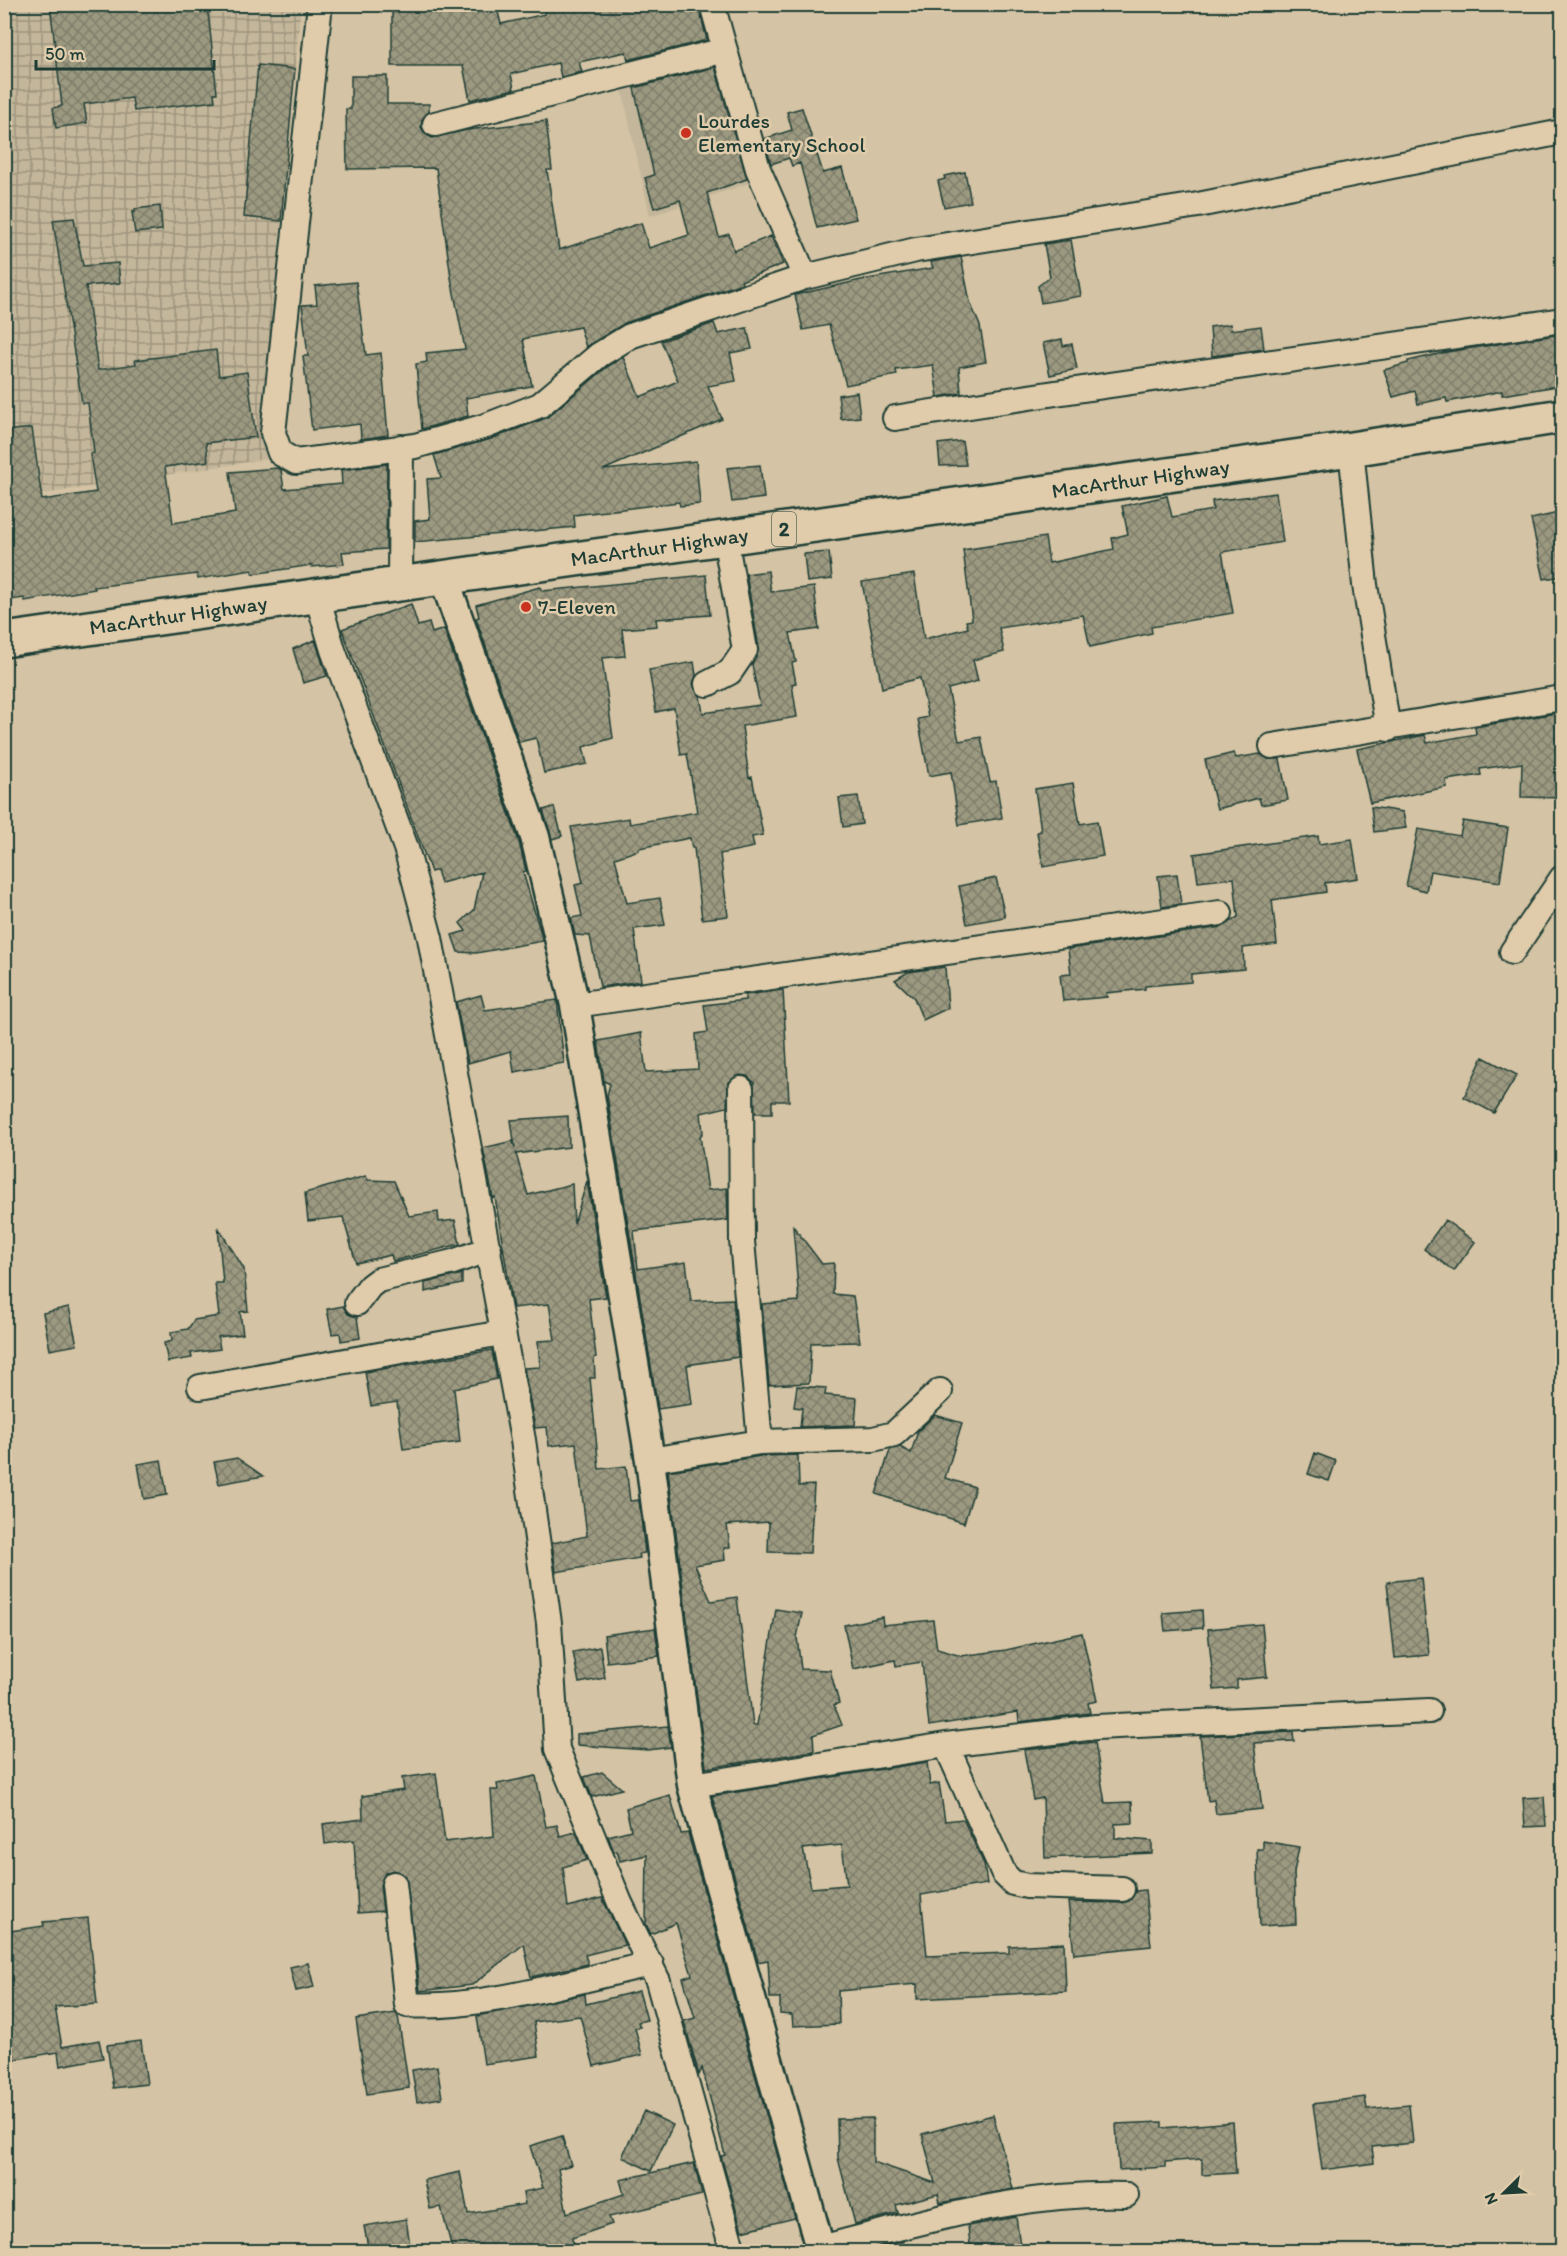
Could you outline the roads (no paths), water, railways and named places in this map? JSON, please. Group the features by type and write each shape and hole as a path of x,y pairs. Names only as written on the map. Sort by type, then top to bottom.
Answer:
{"highway":[{"name":"MacArthur Highway","path":"4,640 1351,449 1563,416"}],"street":[{"path":"320,4 273,433 280,453 296,462 311,462 435,442 462,434 540,405 599,356 630,336 805,277 916,250 1198,204 1563,132"},
{"path":"712,4 758,169 805,277"},
{"path":"435,124 725,50"},
{"path":"895,418 1015,397 1200,374 1563,320"},
{"path":"400,583 401,447"},
{"path":"1351,449 1365,585 1388,729"},
{"path":"707,684 730,672 746,650 725,537"},
{"path":"444,578 535,837 575,1005 650,1460 692,1785 820,2249 1008,2201 1079,2194 1126,2195"},
{"path":"317,596 333,650 419,892 489,1249 523,1440 543,1577 557,1749 620,1903 651,1964 733,2252"},
{"path":"1272,746 1388,729 1563,698"},
{"path":"1512,952 1563,878"},
{"path":"575,1005 1220,913"},
{"path":"741,1089 742,1241 760,1442"},
{"path":"357,1303 370,1286 378,1280 453,1262 489,1249"},
{"path":"200,1387 502,1332"},
{"path":"650,1460 760,1442 873,1439 894,1434 940,1391"},
{"path":"692,1785 946,1745 1096,1727 1341,1713 1429,1711"},
{"path":"946,1745 1004,1874 1013,1883 1027,1886 1122,1889"},
{"path":"394,1884 407,2004 429,2006 476,2002 651,1964"}],"place":[{"name":"Lourdes Elementary School","path":"686,133"},
{"name":"7-Eleven","path":"526,607"}]}
